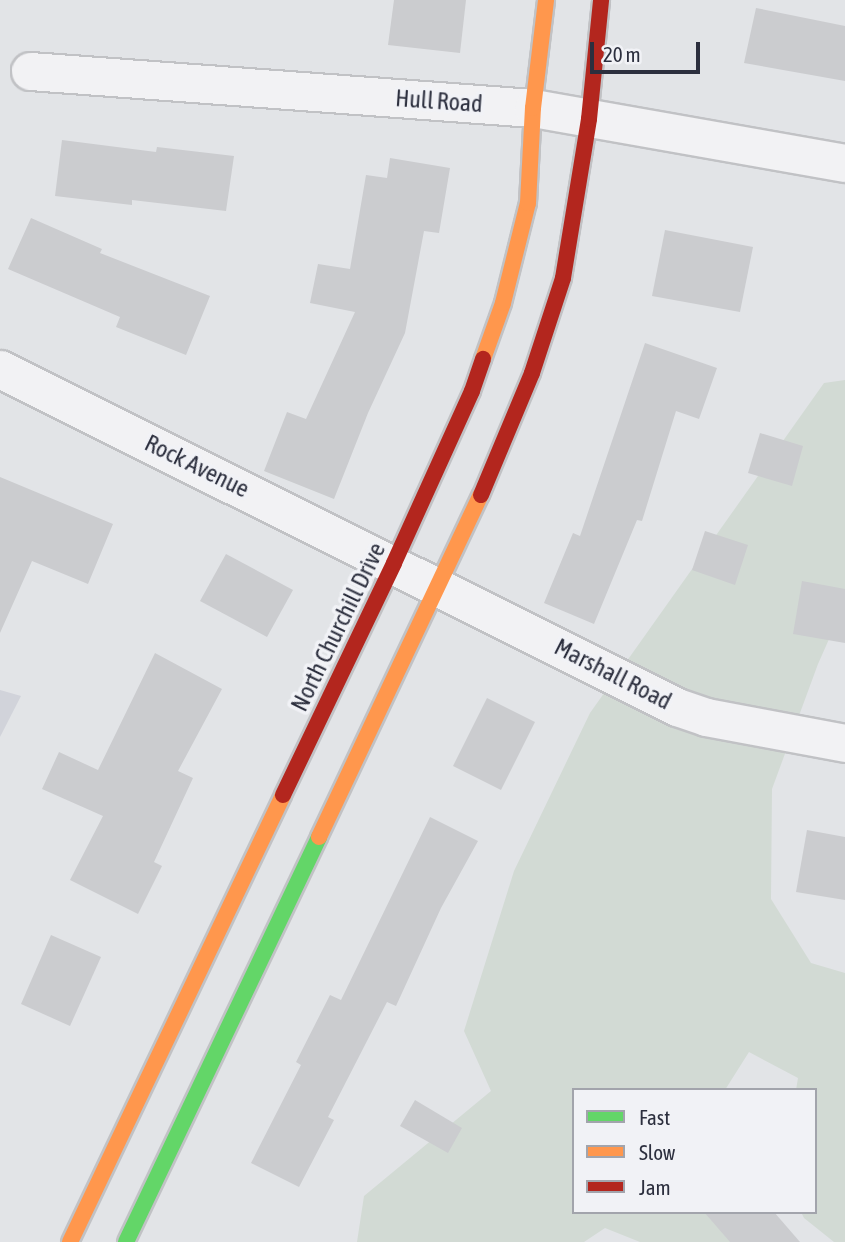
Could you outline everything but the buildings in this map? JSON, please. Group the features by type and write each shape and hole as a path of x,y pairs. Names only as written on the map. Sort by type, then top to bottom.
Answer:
{"street":[{"name":"North Churchill Drive","path":"70,1242 394,563 472,391 503,303 528,203 533,108 546,0"},
{"path":"126,1242 497,462 532,373 563,278 589,119 601,0"},
{"name":"Hull Road","path":"30,71 533,108 845,163"},
{"name":"Rock Avenue","path":"0,369 394,563"},
{"name":"Marshall Road","path":"394,563 677,707 706,717 845,743"}],"shaded area":[{"path":"845,380 845,603 818,664 772,789 771,899 811,963 845,973 845,1242 834,1242 802,1214 817,1214 817,1088 796,1088 798,1078 749,1052 726,1088 572,1088 572,1214 733,1214 756,1242 640,1242 605,1228 584,1242 357,1242 364,1196 491,1091 464,1031 514,871 590,713 824,383"},
{"path":"0,690 21,696 0,737"}],"traffic: fast":[{"path":"126,1242 319,837"}],"traffic: slow":[{"path":"483,359 503,303 528,203 533,108 546,0"},
{"path":"319,837 481,495"},
{"path":"70,1242 283,795"}],"traffic: jam":[{"path":"481,495 532,373 563,278 589,119 601,0"},
{"path":"283,795 394,563 472,391 483,359"}]}
